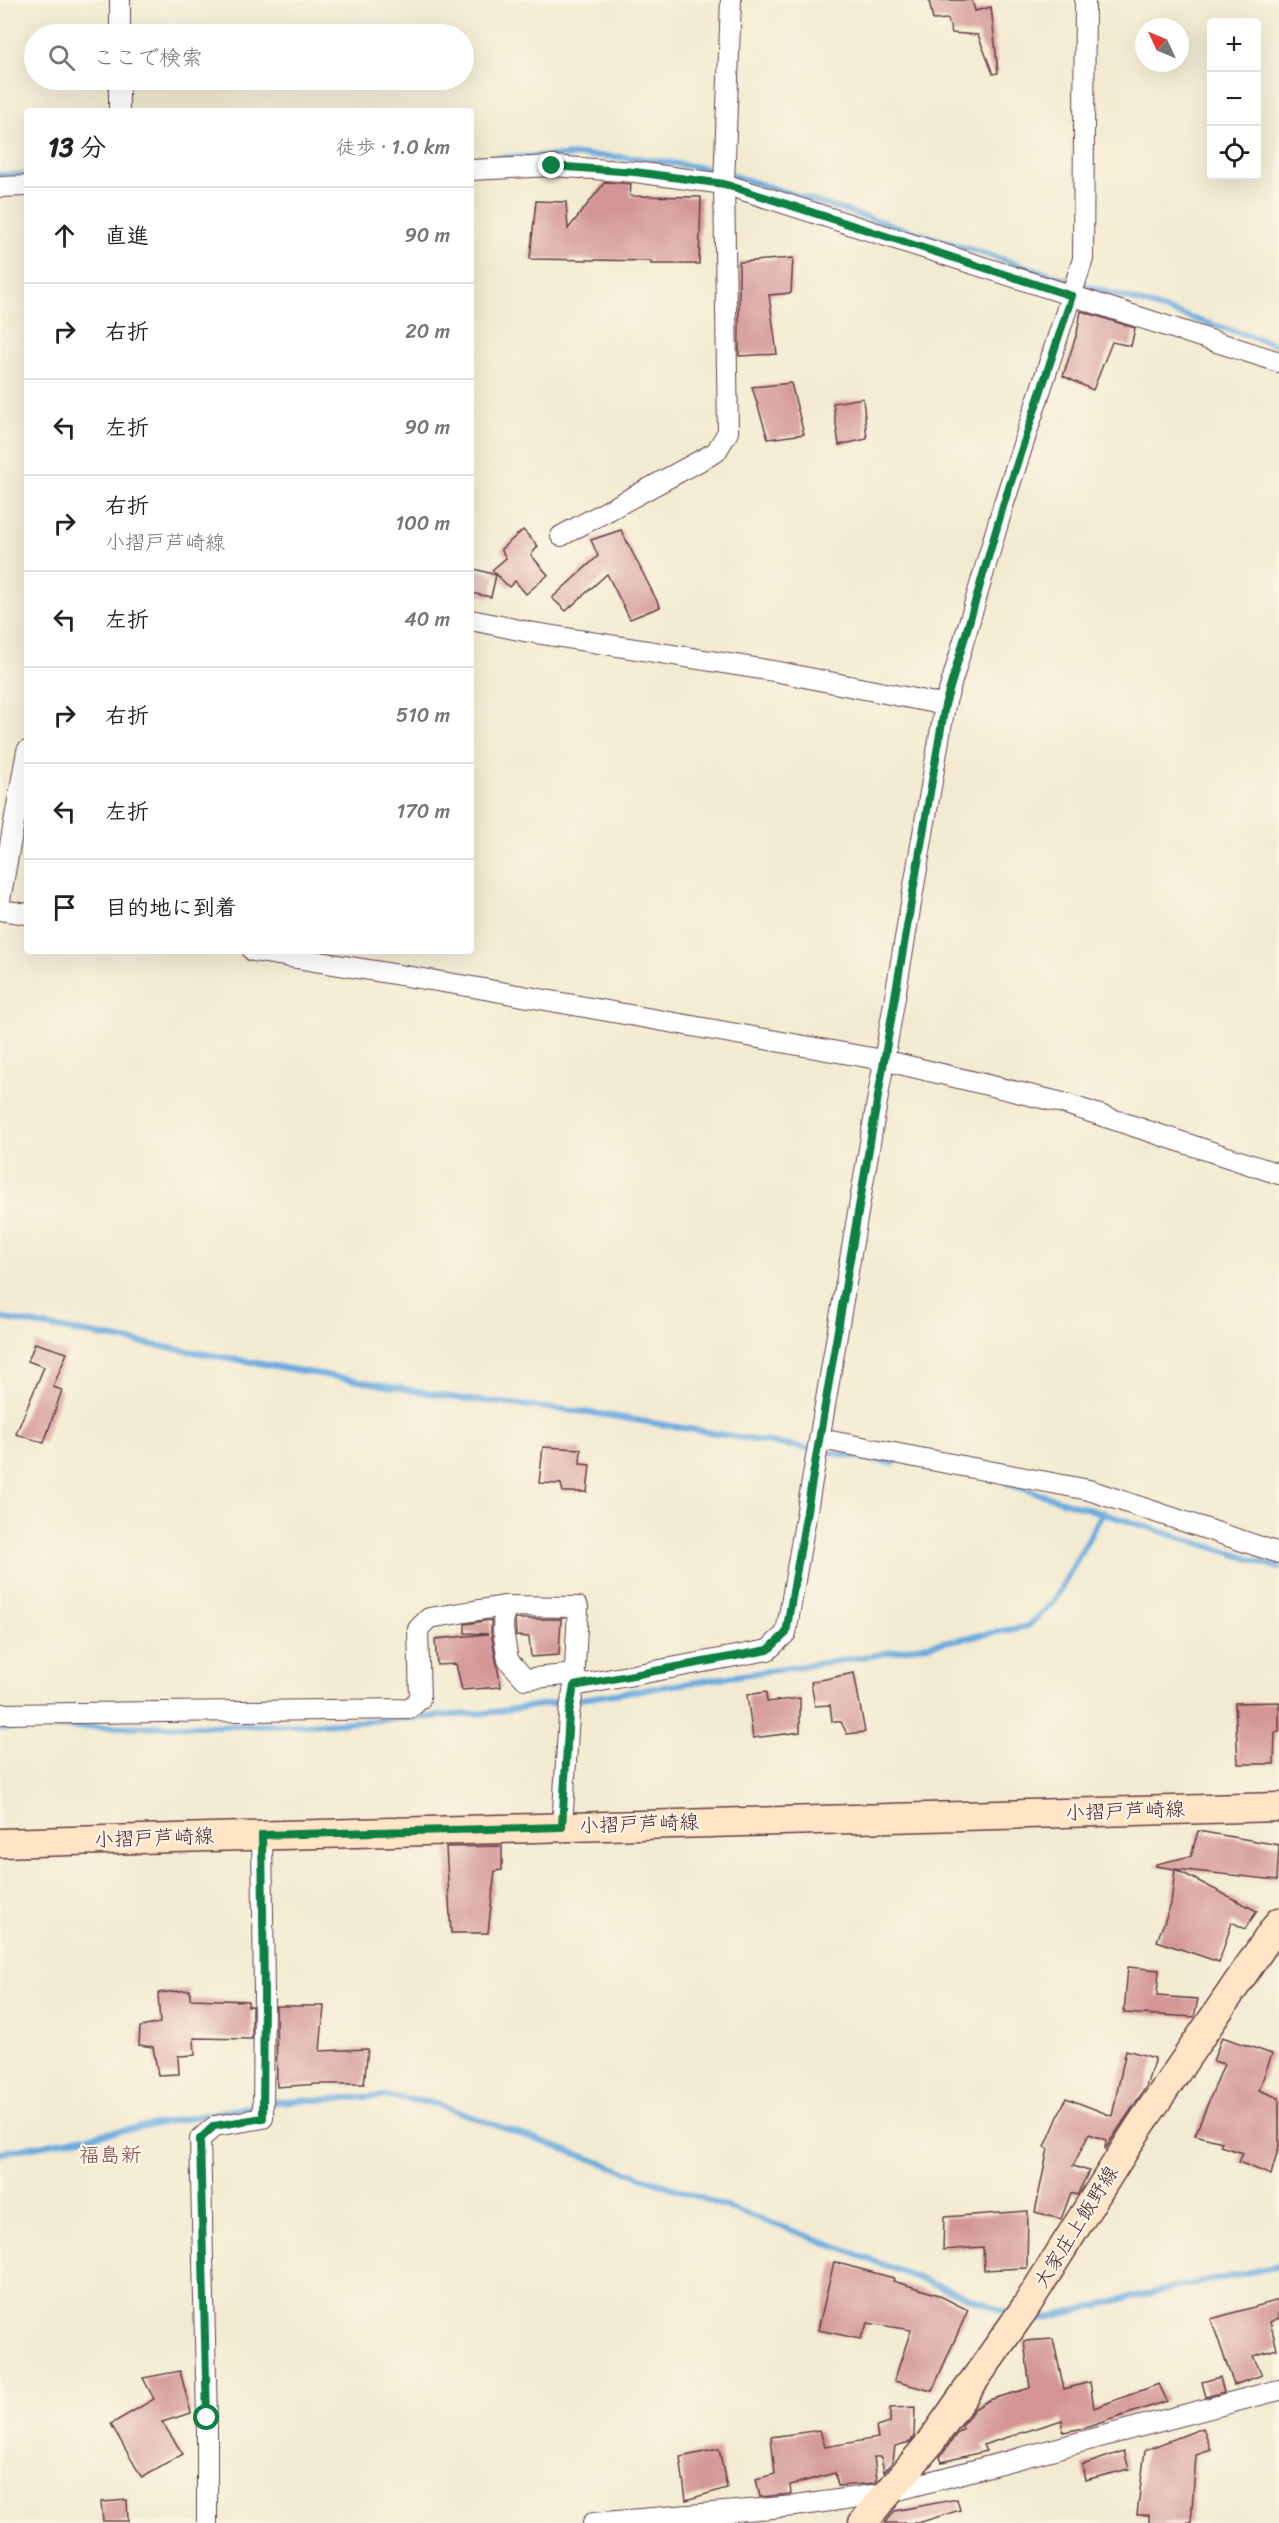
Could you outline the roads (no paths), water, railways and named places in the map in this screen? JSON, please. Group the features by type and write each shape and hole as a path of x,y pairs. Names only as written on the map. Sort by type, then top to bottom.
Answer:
{"main road":[{"name":"小摺戸芦崎線","path":"0,1843 1279,1807"},
{"name":"大家庄上飯野線","path":"863,2523 930,2443 1025,2308 1138,2127 1279,1922"}],"street":[{"path":"120,0 120,24"},
{"path":"561,536 716,452 728,432 724,184 731,0"},
{"path":"504,1606 503,1630 508,1660 525,1679 575,1680 768,1650 786,1633 945,705 1004,503 1083,259 1085,0"},
{"path":"119,108 120,90"},
{"path":"474,170 552,166 635,172 724,184 1279,362"},
{"path":"0,187 24,186"},
{"path":"474,621 529,632 779,672 945,705"},
{"path":"0,900 24,768"},
{"path":"0,910 24,914"},
{"path":"271,954 883,1060 1063,1103 1279,1174"},
{"path":"820,1439 1089,1490 1279,1553"},
{"path":"0,1714 409,1709 420,1699 418,1629 429,1618 504,1606 578,1607 575,1680 569,1714 562,1827"},
{"path":"207,2523 207,2406 200,2139 214,2126 263,2118 262,1835"},
{"path":"593,2523 795,2506 887,2493 1279,2390"}],"waterway":[{"path":"474,159 583,155 637,158 711,169 1278,345"},
{"path":"0,175 24,174"},
{"path":"0,1318 456,1398 593,1413 894,1463"},
{"path":"1007,1484 1279,1568"},
{"path":"0,1728 307,1725 486,1713 870,1656 1028,1626 1053,1603 1103,1512"},
{"path":"0,2153 274,2102 386,2096 433,2103 808,2236 1012,2314"},
{"path":"1028,2319 1033,2321 1127,2298 1279,2266"}],"district":[{"name":"福島新","path":"110,2155"}]}
